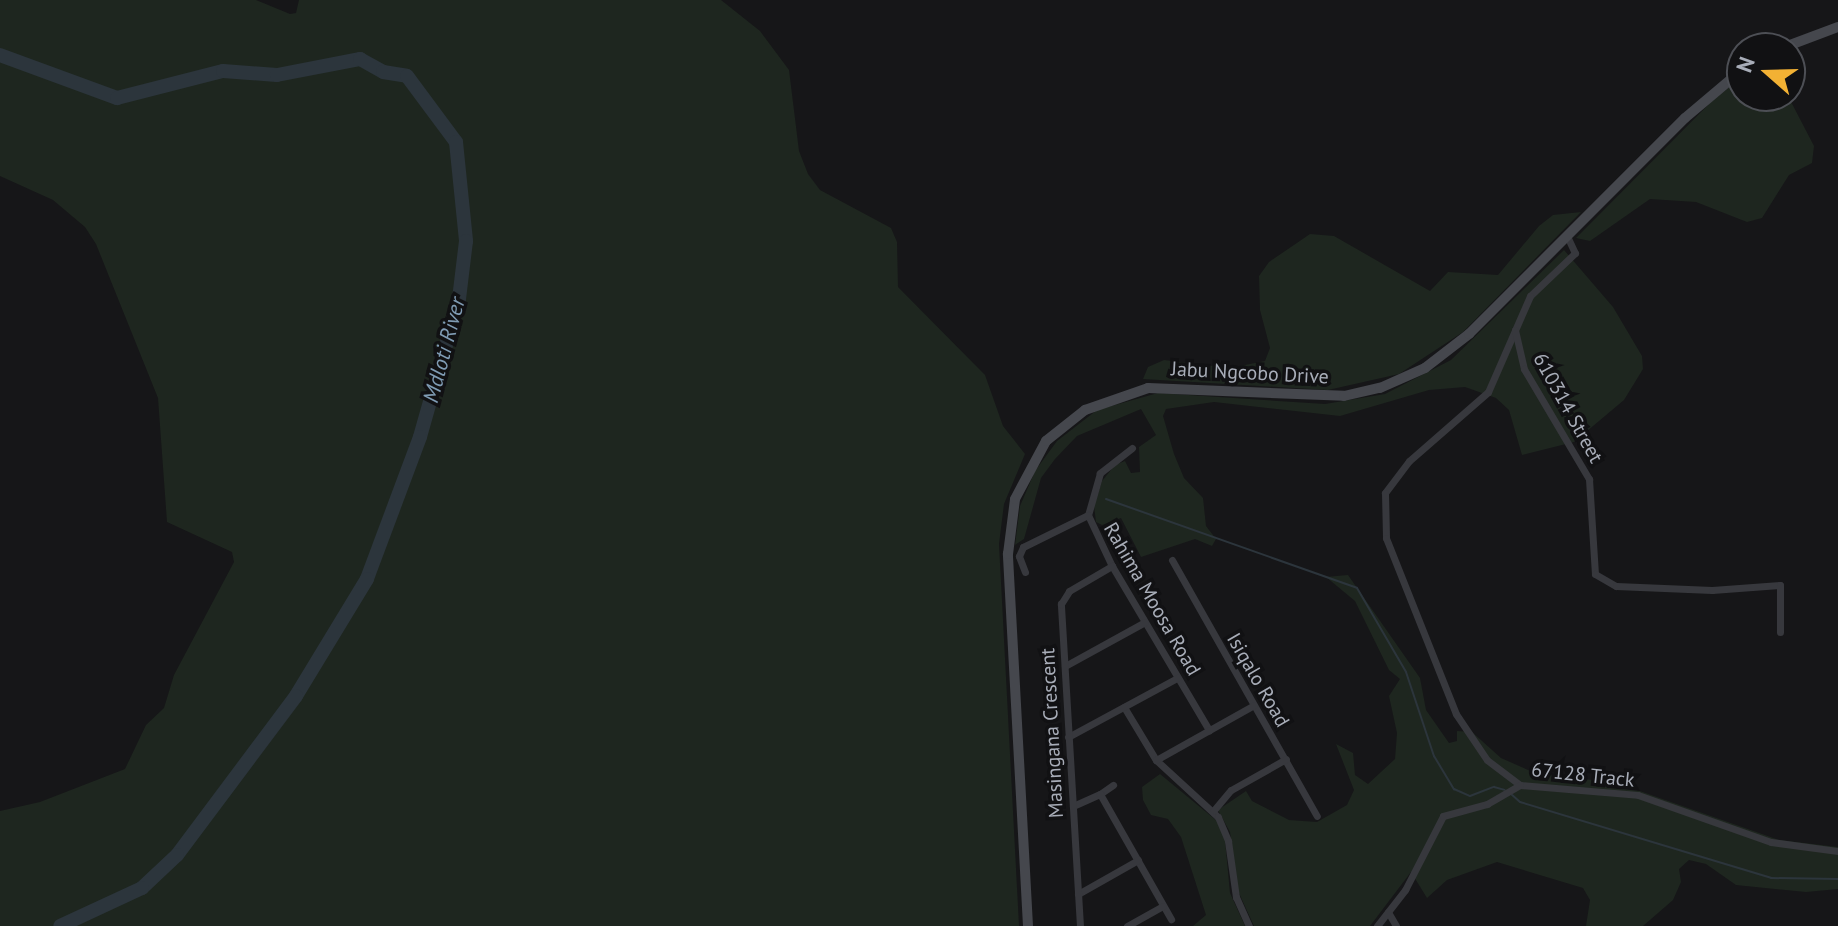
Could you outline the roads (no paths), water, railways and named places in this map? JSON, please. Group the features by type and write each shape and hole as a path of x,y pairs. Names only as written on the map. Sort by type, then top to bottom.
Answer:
{"main road":[{"path":"1806,39 1838,27"},
{"name":"Jabu Ngcobo Drive","path":"1028,926 1008,554 1015,499 1034,455 1085,410 1130,391 1180,386 1326,397 1403,380 1469,334 1709,95 1726,82"}],"street":[{"path":"1514,328 1536,287 1574,255 1567,236"},
{"name":"610314 Street","path":"1392,480 1488,392 1514,328"},
{"name":"610314 Street","path":"1514,328 1524,369 1589,479 1592,566 1601,581 1702,589 1780,585 1780,632"},
{"name":"Rahima Moosa Road","path":"1132,448 1100,473 1088,515 1112,566 1209,730"},
{"name":"67128 Track","path":"1392,480 1383,502 1383,529 1456,714 1487,760 1520,785 1638,795 1771,842 1838,851"},
{"path":"1025,572 1019,556 1023,547 1088,515"},
{"name":"Isiqalo Road","path":"1172,560 1317,816"},
{"name":"Masingana Crescent","path":"1080,926 1062,599 1112,566"},
{"path":"1065,666 1145,622"},
{"path":"1068,737 1177,678"},
{"path":"1156,760 1254,705"},
{"path":"1124,707 1156,760 1214,810 1227,836 1234,890 1249,926"},
{"path":"1214,810 1231,790 1286,759"},
{"path":"1073,806 1113,785"},
{"path":"1377,926 1443,816 1487,804 1520,785"},
{"path":"1100,794 1171,919"},
{"path":"1078,894 1138,860"},
{"path":"1127,926 1163,906"},
{"path":"1388,912 1396,926"}],"waterway":[{"name":"Mdloti River","path":"0,55 117,98 223,71 277,75 360,59 383,72 407,76 456,142 466,241 459,299 420,437 367,579 296,696 177,855 142,888 60,926"},
{"path":"1106,499 1357,588 1406,672 1434,756 1454,789 1470,796 1494,787 1505,790"},
{"path":"1510,793 1520,802 1771,878 1838,879"}]}
